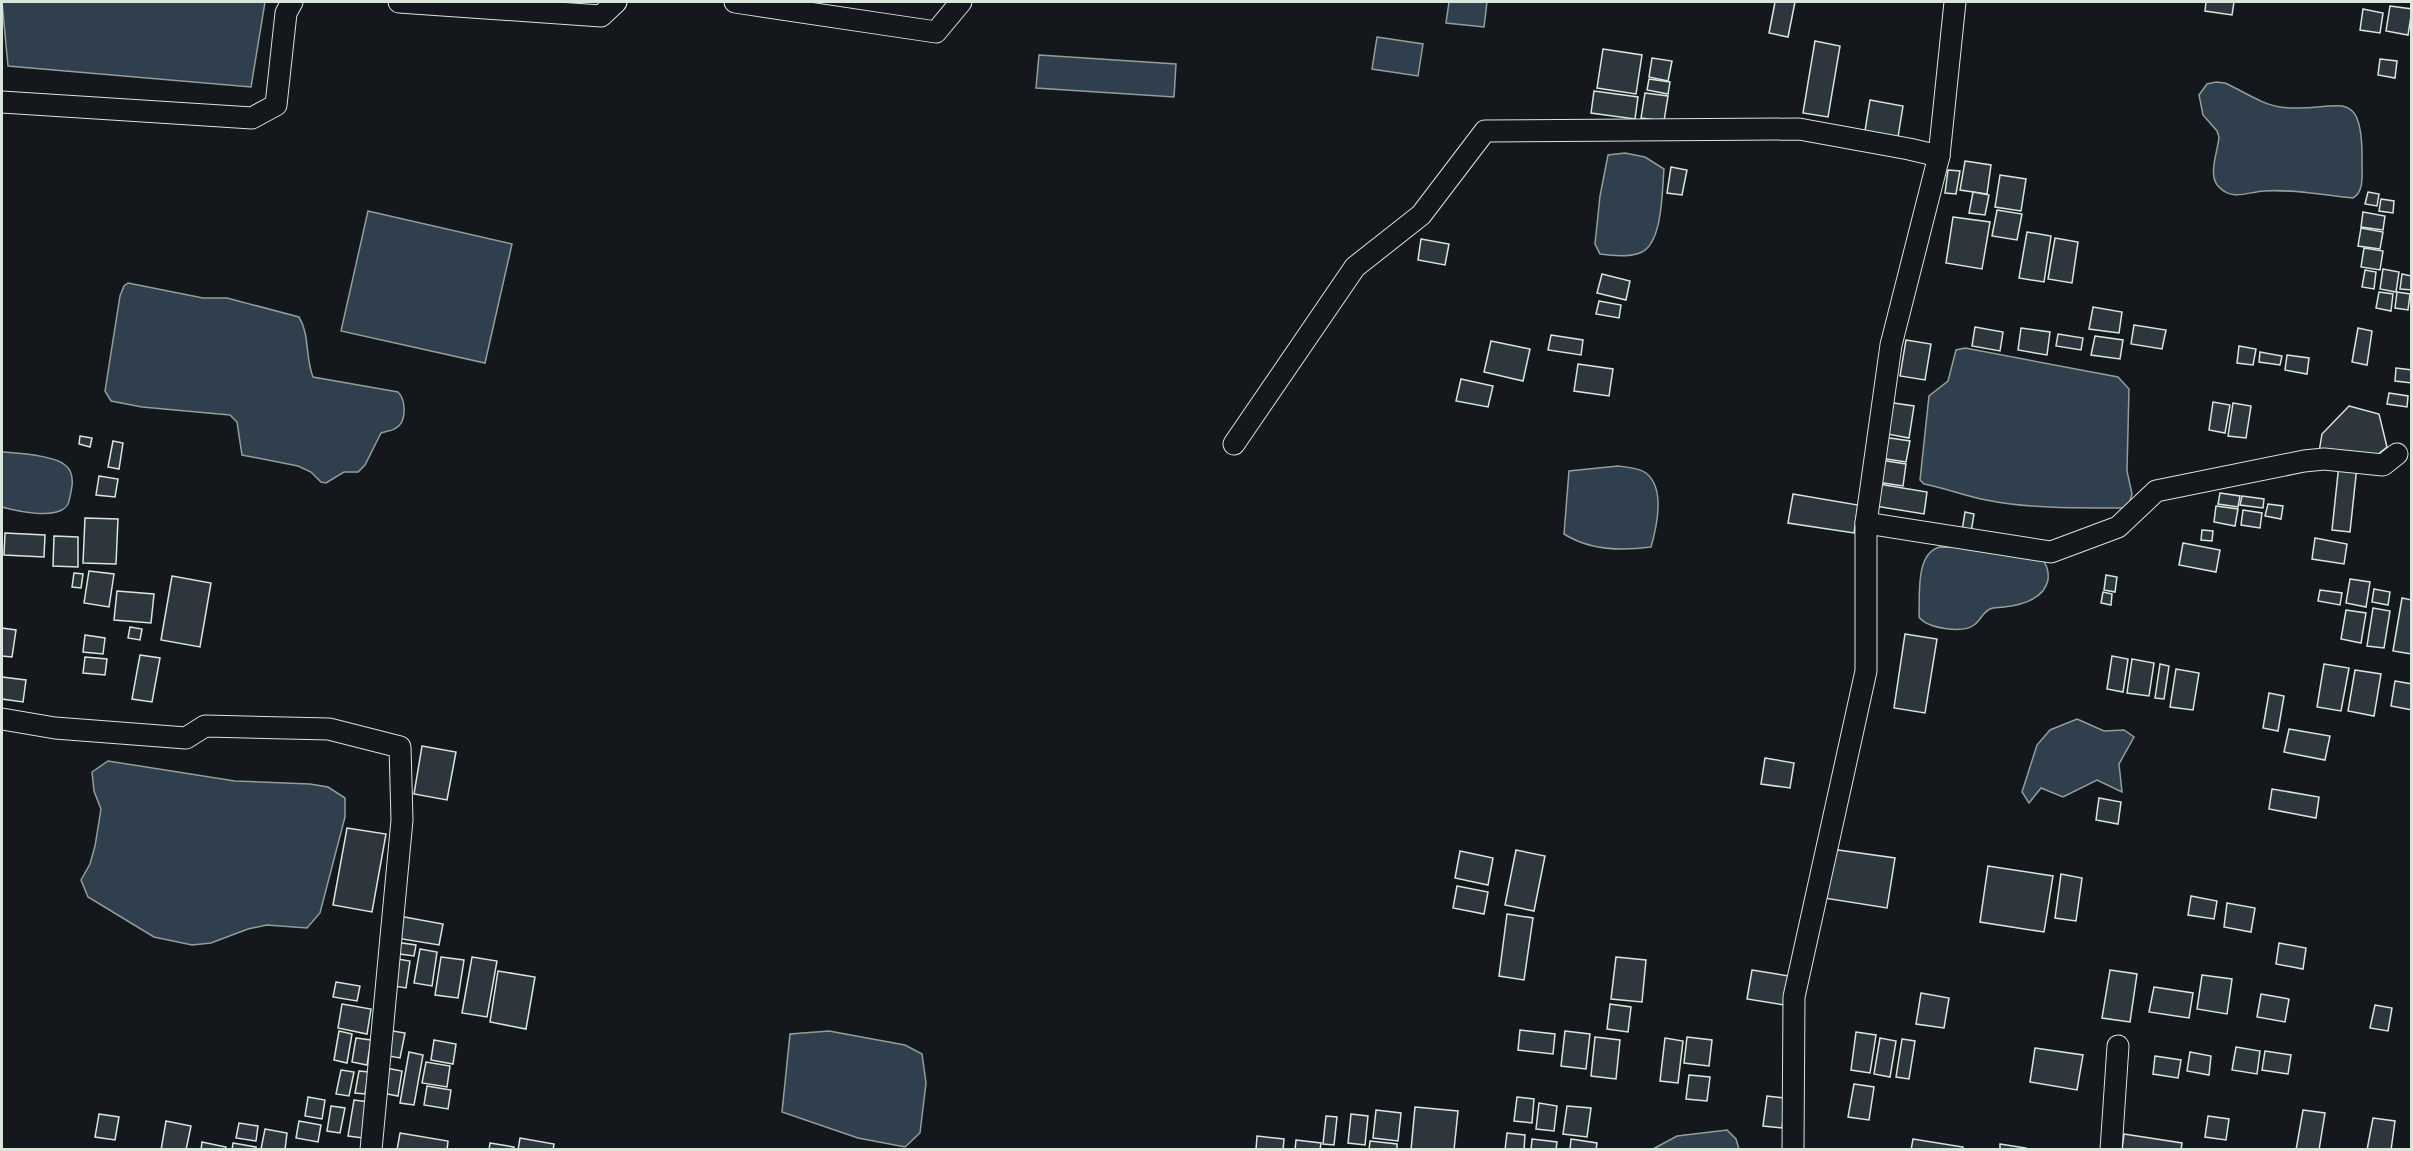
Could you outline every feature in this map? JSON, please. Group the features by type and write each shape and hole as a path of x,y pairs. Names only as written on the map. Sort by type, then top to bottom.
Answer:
{"street":[{"path":"2,102 252,118 276,105 286,13 292,2"},
{"path":"399,2 601,16 616,2"},
{"path":"735,2 936,32 961,2"},
{"path":"1793,1149 1794,997 1866,671 1866,523 1891,345 1939,156 1955,2"},
{"path":"1234,444 1355,267 1421,215 1485,131 1799,129 1909,148 1939,156"},
{"path":"1866,523 2051,552 2118,527 2156,490 2304,461 2324,459 2383,465 2397,454"},
{"path":"2,719 55,728 186,738 205,726 329,729 400,747 402,820 371,1149"},
{"path":"2111,1149 2118,1046"}],"water":[{"path":"2,2 265,2 251,87 8,66"},
{"path":"1449,2 1487,2 1484,27 1446,23"},
{"path":"1377,37 1423,44 1418,76 1372,69"},
{"path":"1039,55 1176,64 1174,97 1036,88"},
{"path":"2225,83 2259,100 2280,107 2342,106 2351,110 2358,120 2361,137 2362,178 2361,188 2357,195 2353,198 2264,191 2235,195 2219,187 2213,170 2219,137 2217,131 2203,115 2199,95 2207,84"},
{"path":"1625,153 1645,157 1664,169 1658,226 1649,246 1642,252 1627,256 1600,254 1595,244 1600,196 1608,155"},
{"path":"368,211 512,244 485,363 341,331"},
{"path":"128,283 203,298 227,298 299,317 305,331 313,377 398,392 404,405 404,416 400,425 381,433 365,465 358,472 344,472 326,483 298,466 242,455 237,422 230,415 142,407 111,401 105,391 120,296 124,286"},
{"path":"1965,348 2118,377 2129,389 2127,471 2132,494 2129,505 2125,508 2108,508 2020,505 1978,498 1924,484 1920,480 1929,396 1948,381 1956,350"},
{"path":"2,452 44,457 65,465 71,471 72,480 68,504 56,512 47,513 2,507"},
{"path":"1618,466 1643,471 1656,488 1658,508 1651,547 1606,548 1584,543 1564,534 1569,471"},
{"path":"1940,547 1977,548 2041,558 2047,568 2046,587 2031,600 2017,605 1990,609 1969,628 1945,629 1929,624 1919,617 1920,576 1926,557"},
{"path":"2077,719 2104,731 2124,730 2134,737 2119,764 2122,792 2097,780 2063,797 2041,788 2029,803 2022,792 2037,745 2050,730"},
{"path":"108,761 235,781 310,784 328,787 345,798 345,817 320,913 307,928 267,925 248,929 211,943 192,945 154,937 88,897 81,880 90,864 101,809 94,791 92,772"},
{"path":"829,1031 905,1045 922,1054 926,1083 920,1133 905,1147 858,1138 782,1112 790,1034"},
{"path":"1727,1130 1736,1139 1739,1149 1653,1149 1677,1136"}],"building":[{"path":"1775,2 1795,2 1788,37 1769,33"},
{"path":"2206,2 2234,2 2232,15 2205,11"},
{"path":"2390,6 2412,9 2408,35 2386,31"},
{"path":"2363,9 2383,13 2380,33 2360,30"},
{"path":"1815,41 1840,46 1828,117 1803,113"},
{"path":"1603,49 1642,55 1636,94 1597,88"},
{"path":"1652,58 1672,61 1668,81 1649,77"},
{"path":"2380,59 2397,61 2395,78 2378,75"},
{"path":"1649,79 1670,82 1668,94 1647,90"},
{"path":"1594,91 1638,97 1635,119 1591,113"},
{"path":"1645,93 1668,96 1664,121 1641,118"},
{"path":"1870,100 1903,106 1898,137 1865,131"},
{"path":"1965,161 1991,165 1987,194 1960,190"},
{"path":"1671,167 1687,170 1682,195 1667,193"},
{"path":"1948,170 1960,171 1956,194 1945,193"},
{"path":"2000,175 2026,179 2021,211 1995,207"},
{"path":"1973,192 1989,195 1985,215 1969,213"},
{"path":"2368,192 2379,194 2377,206 2365,204"},
{"path":"2381,199 2394,201 2393,213 2379,211"},
{"path":"1997,210 2022,214 2017,240 1992,236"},
{"path":"2363,212 2385,216 2383,230 2361,227"},
{"path":"1953,217 1990,222 1982,269 1946,263"},
{"path":"2361,228 2383,232 2380,249 2358,246"},
{"path":"2027,232 2051,236 2044,282 2019,278"},
{"path":"2055,238 2078,242 2072,283 2048,279"},
{"path":"1421,239 1449,244 1445,265 1418,260"},
{"path":"2364,248 2383,251 2380,270 2361,267"},
{"path":"2383,269 2399,272 2396,292 2380,289"},
{"path":"2365,270 2376,272 2374,289 2362,287"},
{"path":"1602,274 1630,281 1626,300 1597,293"},
{"path":"2402,274 2412,276 2412,290 2400,289"},
{"path":"2379,292 2393,294 2391,311 2376,308"},
{"path":"2397,292 2410,294 2408,310 2395,308"},
{"path":"1599,301 1621,305 1619,318 1596,314"},
{"path":"2093,307 2122,312 2119,333 2089,329"},
{"path":"2134,325 2166,330 2162,349 2131,344"},
{"path":"1975,327 2003,332 2000,351 1972,346"},
{"path":"2021,328 2050,332 2047,355 2018,350"},
{"path":"2358,328 2372,331 2367,365 2352,362"},
{"path":"2058,334 2083,338 2081,350 2056,346"},
{"path":"1551,335 1583,340 1581,355 1548,350"},
{"path":"2095,336 2123,340 2120,359 2091,355"},
{"path":"1906,340 1931,344 1925,380 1900,376"},
{"path":"1491,341 1530,349 1523,381 1484,372"},
{"path":"2239,346 2256,349 2253,365 2237,363"},
{"path":"2260,352 2282,356 2280,365 2259,362"},
{"path":"2287,355 2309,358 2307,374 2285,370"},
{"path":"1578,364 1613,369 1609,396 1574,391"},
{"path":"2396,368 2412,370 2412,383 2395,381"},
{"path":"1461,379 1493,386 1488,407 1456,401"},
{"path":"2389,393 2408,396 2407,407 2387,404"},
{"path":"1887,402 1914,406 1909,438 1882,433"},
{"path":"2213,402 2230,405 2225,433 2209,430"},
{"path":"2233,403 2251,406 2246,438 2228,436"},
{"path":"2349,406 2379,414 2387,447 2371,460 2319,452 2322,434"},
{"path":"80,436 92,438 90,447 79,444"},
{"path":"1883,437 1910,441 1906,462 1880,458"},
{"path":"113,441 123,443 119,469 108,467"},
{"path":"1880,460 1906,464 1903,486 1877,482"},
{"path":"2339,464 2357,466 2350,532 2332,530"},
{"path":"99,476 118,479 115,497 96,495"},
{"path":"1879,484 1927,492 1924,514 1875,506"},
{"path":"2220,493 2240,496 2238,507 2218,504"},
{"path":"1793,494 1858,505 1854,533 1788,523"},
{"path":"2242,496 2264,499 2263,508 2240,505"},
{"path":"2268,504 2283,506 2281,519 2265,516"},
{"path":"2216,506 2238,509 2235,526 2214,522"},
{"path":"2243,510 2262,513 2260,528 2241,525"},
{"path":"1965,512 1974,514 1970,538 1961,537"},
{"path":"85,518 118,519 116,564 83,563"},
{"path":"2202,530 2213,531 2212,541 2201,540"},
{"path":"5,533 45,535 44,557 4,555"},
{"path":"54,536 78,537 78,567 53,566"},
{"path":"2315,538 2347,544 2344,564 2312,559"},
{"path":"2183,543 2220,550 2216,572 2179,565"},
{"path":"89,571 114,574 109,607 84,603"},
{"path":"74,573 83,574 81,588 72,587"},
{"path":"2106,575 2117,577 2115,592 2104,590"},
{"path":"172,576 211,583 200,647 161,640"},
{"path":"2350,579 2370,582 2366,607 2346,603"},
{"path":"2374,589 2390,592 2388,605 2372,602"},
{"path":"2320,590 2342,593 2340,605 2318,601"},
{"path":"117,591 154,594 151,623 114,620"},
{"path":"2103,592 2112,594 2111,605 2101,603"},
{"path":"2402,598 2412,600 2412,654 2393,651"},
{"path":"2373,608 2390,611 2384,648 2367,646"},
{"path":"2346,610 2366,613 2361,643 2341,639"},
{"path":"130,627 142,629 140,640 128,638"},
{"path":"2,628 16,630 12,657 2,656"},
{"path":"1905,634 1937,639 1925,713 1894,708"},
{"path":"85,635 105,638 103,654 83,652"},
{"path":"140,655 160,658 152,702 132,699"},
{"path":"2112,656 2128,659 2123,692 2107,689"},
{"path":"85,657 107,659 105,675 83,673"},
{"path":"2132,659 2154,663 2149,696 2127,693"},
{"path":"2160,664 2169,666 2164,699 2155,698"},
{"path":"2324,664 2349,668 2341,711 2317,707"},
{"path":"2176,669 2199,673 2193,710 2170,707"},
{"path":"2355,670 2381,674 2374,716 2348,711"},
{"path":"2,677 26,680 23,702 2,699"},
{"path":"2395,681 2412,684 2412,710 2391,706"},
{"path":"2269,693 2284,696 2278,731 2263,728"},
{"path":"2289,729 2330,736 2325,760 2284,752"},
{"path":"422,746 456,752 447,800 414,794"},
{"path":"1765,758 1794,763 1790,788 1761,784"},
{"path":"2272,789 2319,797 2316,818 2269,809"},
{"path":"2099,798 2121,802 2118,824 2096,820"},
{"path":"347,828 386,834 372,912 333,905"},
{"path":"1831,849 1895,858 1887,908 1824,898"},
{"path":"1516,850 1545,856 1534,911 1505,905"},
{"path":"1460,851 1493,858 1488,885 1455,878"},
{"path":"1988,866 2053,876 2044,932 1980,922"},
{"path":"2061,874 2082,878 2076,921 2055,918"},
{"path":"1457,886 1488,892 1484,914 1453,908"},
{"path":"2191,896 2217,901 2214,919 2188,915"},
{"path":"2227,903 2255,908 2251,932 2224,927"},
{"path":"1507,914 1533,918 1524,980 1499,976"},
{"path":"399,916 443,924 439,945 396,938"},
{"path":"395,942 416,945 414,956 393,953"},
{"path":"2279,943 2306,948 2303,969 2276,964"},
{"path":"420,949 437,952 432,986 414,983"},
{"path":"441,957 464,960 458,998 435,995"},
{"path":"472,957 497,961 487,1017 462,1013"},
{"path":"1616,957 1646,960 1642,1002 1611,999"},
{"path":"392,958 410,961 406,988 388,985"},
{"path":"1752,970 1789,976 1784,1005 1747,999"},
{"path":"2110,970 2137,974 2130,1022 2102,1018"},
{"path":"498,971 535,977 526,1029 490,1022"},
{"path":"2202,975 2232,979 2227,1014 2197,1009"},
{"path":"336,982 360,986 357,1001 333,997"},
{"path":"2154,987 2193,993 2189,1018 2149,1012"},
{"path":"1921,993 1949,998 1944,1028 1916,1024"},
{"path":"2261,994 2289,999 2285,1022 2257,1017"},
{"path":"342,1004 371,1009 367,1034 338,1028"},
{"path":"1610,1004 1631,1007 1628,1032 1607,1029"},
{"path":"2375,1005 2392,1008 2388,1031 2370,1028"},
{"path":"387,1030 405,1033 400,1058 383,1055"},
{"path":"1520,1030 1555,1034 1553,1054 1518,1050"},
{"path":"339,1031 352,1034 347,1063 334,1060"},
{"path":"1565,1031 1590,1034 1586,1069 1561,1066"},
{"path":"1856,1032 1876,1035 1870,1073 1851,1070"},
{"path":"1595,1037 1620,1040 1616,1079 1591,1076"},
{"path":"1687,1037 1712,1040 1709,1066 1684,1063"},
{"path":"356,1038 371,1040 367,1065 352,1062"},
{"path":"1665,1038 1683,1041 1678,1083 1660,1081"},
{"path":"1880,1038 1896,1041 1890,1077 1874,1074"},
{"path":"1902,1039 1915,1041 1909,1079 1896,1077"},
{"path":"434,1040 456,1044 453,1064 431,1060"},
{"path":"2236,1047 2260,1051 2257,1074 2232,1070"},
{"path":"2035,1048 2083,1055 2077,1090 2030,1082"},
{"path":"2265,1051 2291,1055 2288,1074 2262,1070"},
{"path":"409,1052 423,1055 414,1105 400,1103"},
{"path":"2190,1052 2211,1056 2209,1075 2187,1071"},
{"path":"2155,1056 2181,1060 2178,1078 2153,1074"},
{"path":"426,1062 450,1066 447,1087 422,1083"},
{"path":"386,1068 402,1071 398,1096 382,1093"},
{"path":"341,1070 354,1072 349,1096 336,1094"},
{"path":"359,1071 369,1072 365,1094 355,1093"},
{"path":"1689,1075 1710,1077 1707,1101 1686,1099"},
{"path":"1854,1084 1874,1087 1869,1120 1848,1117"},
{"path":"427,1086 451,1090 448,1109 424,1105"},
{"path":"1767,1096 1785,1098 1782,1128 1763,1126"},
{"path":"308,1097 325,1100 322,1119 305,1116"},
{"path":"1517,1097 1534,1099 1532,1123 1514,1121"},
{"path":"354,1100 369,1102 363,1138 348,1136"},
{"path":"1539,1103 1557,1106 1554,1131 1536,1129"},
{"path":"331,1106 345,1108 340,1133 327,1131"},
{"path":"1567,1106 1591,1108 1587,1137 1563,1134"},
{"path":"1415,1107 1458,1111 1454,1150 1411,1150"},
{"path":"1376,1110 1401,1113 1398,1141 1373,1138"},
{"path":"2303,1110 2325,1113 2319,1150 2296,1150"},
{"path":"99,1114 119,1117 115,1140 95,1137"},
{"path":"1351,1114 1368,1116 1365,1145 1348,1143"},
{"path":"1326,1116 1337,1117 1334,1145 1323,1144"},
{"path":"2208,1116 2229,1119 2226,1140 2205,1137"},
{"path":"2373,1118 2395,1121 2391,1150 2367,1150"},
{"path":"166,1121 191,1126 186,1150 161,1150"},
{"path":"299,1121 321,1125 318,1142 296,1138"},
{"path":"239,1123 258,1126 256,1141 236,1138"},
{"path":"265,1129 287,1133 285,1150 261,1149"},
{"path":"400,1133 448,1141 447,1150 397,1150"},
{"path":"1507,1133 1525,1135 1524,1150 1505,1150"},
{"path":"2124,1134 2182,1143 2181,1150 2122,1150"},
{"path":"1257,1136 1284,1139 1283,1150 1256,1150"},
{"path":"520,1138 554,1144 553,1150 518,1150"},
{"path":"1532,1139 1557,1142 1556,1150 1531,1150"},
{"path":"1571,1139 1597,1143 1596,1150 1570,1150"},
{"path":"1913,1139 1963,1147 1962,1150 1911,1150"},
{"path":"1296,1140 1321,1143 1320,1150 1295,1150"},
{"path":"1370,1141 1397,1144 1397,1150 1369,1150"},
{"path":"202,1142 226,1147 226,1150 201,1150"},
{"path":"233,1143 256,1147 256,1150 232,1150"},
{"path":"490,1143 514,1147 513,1150 489,1150"},
{"path":"2000,1144 2026,1148 2025,1150 2000,1150"}]}
